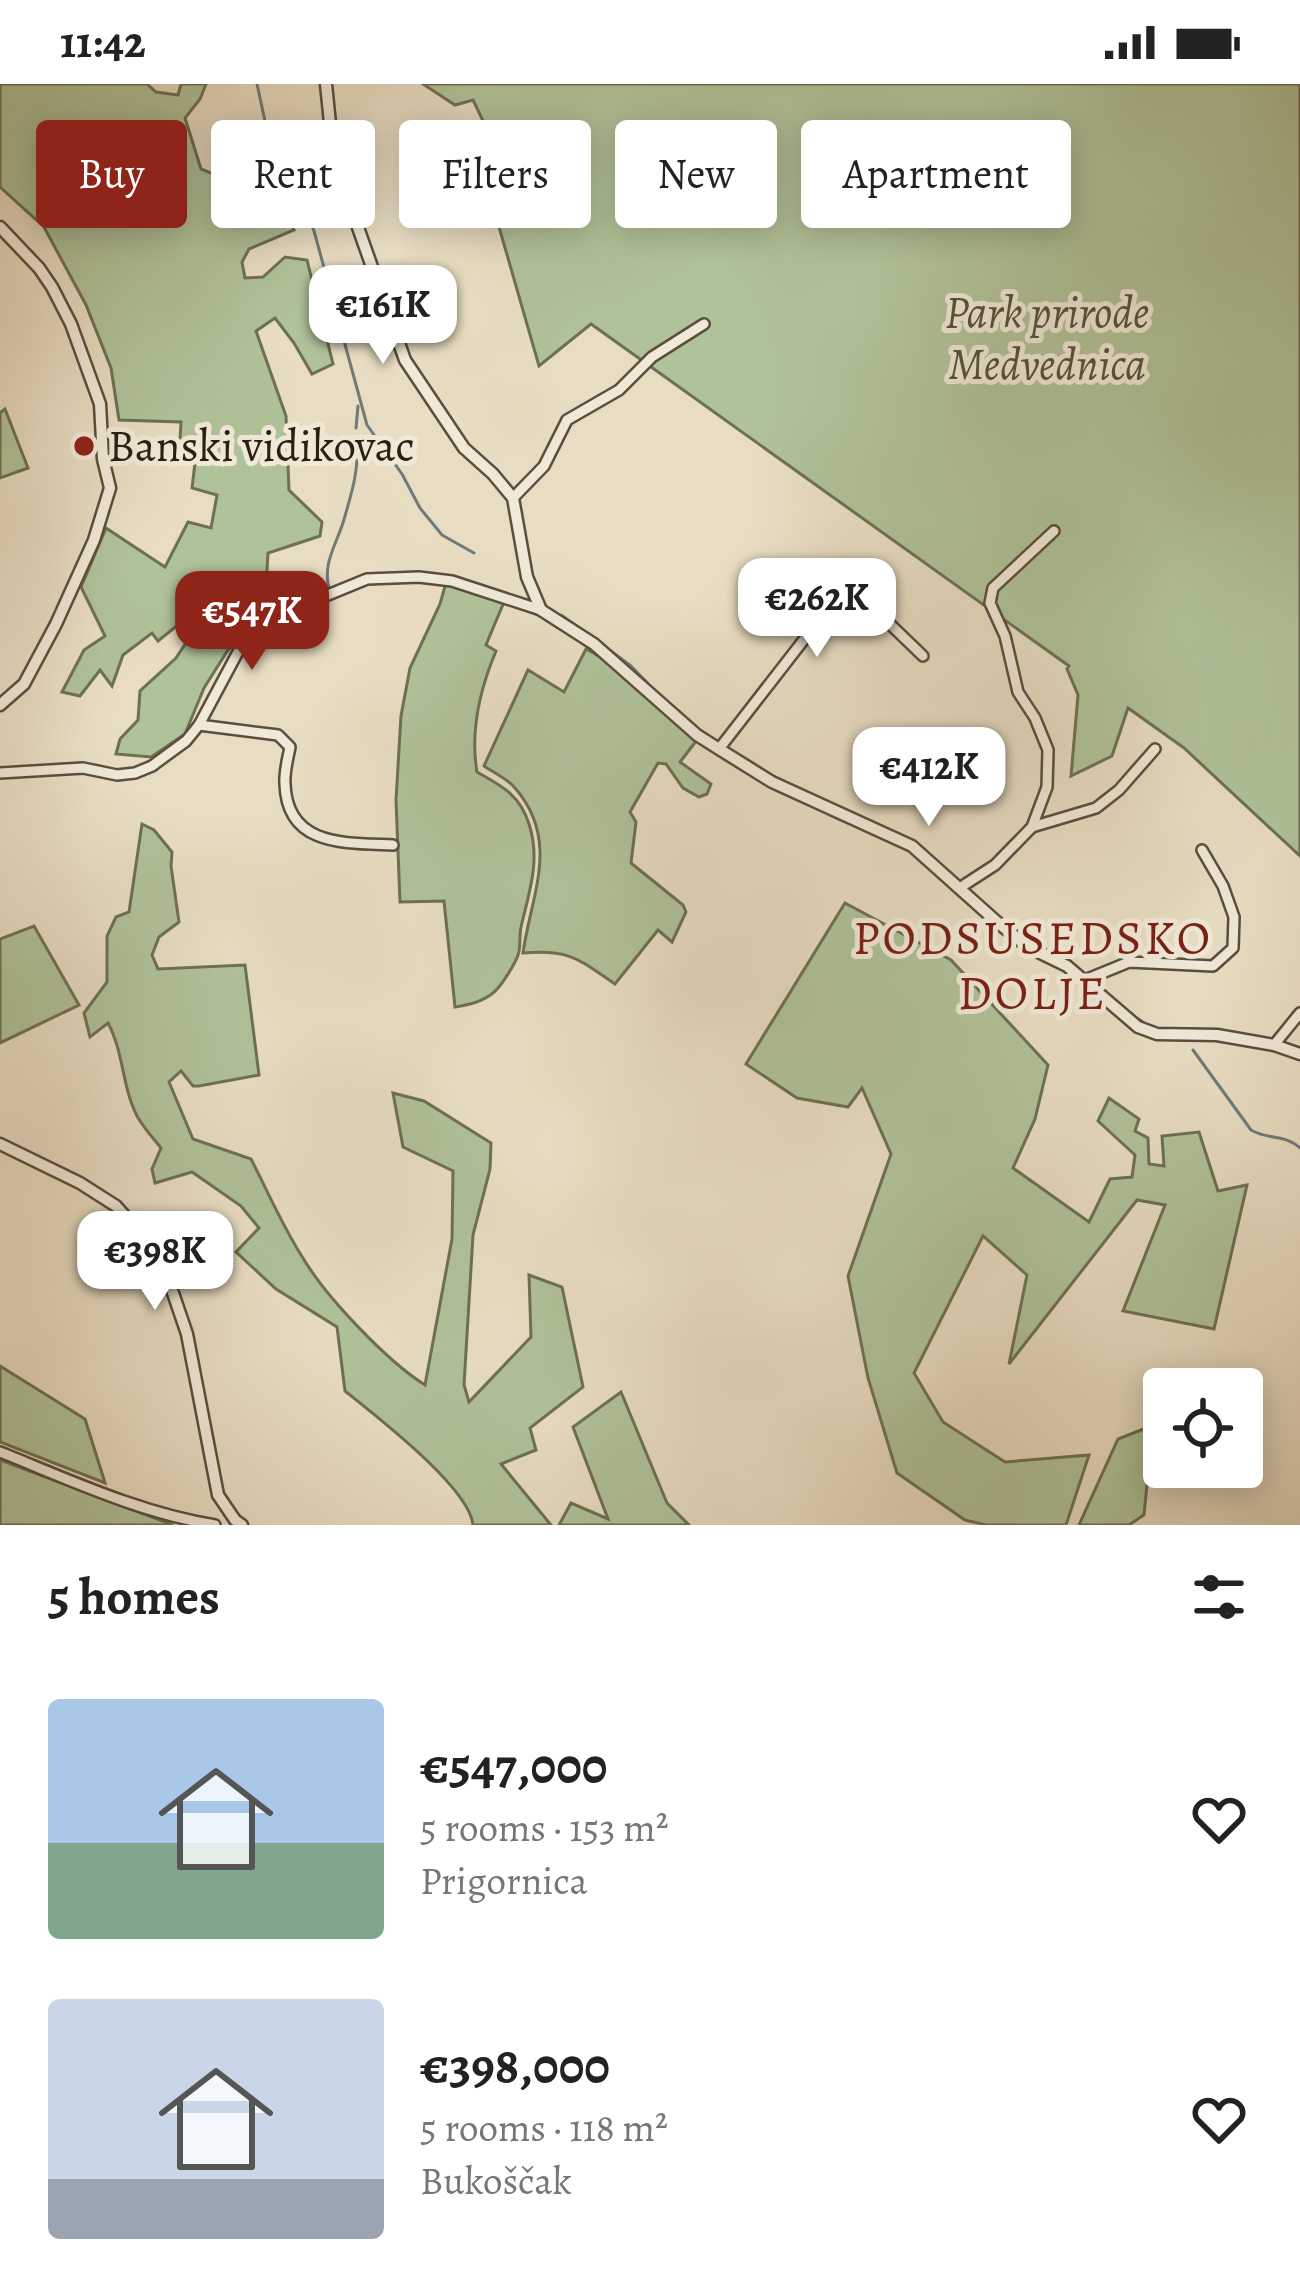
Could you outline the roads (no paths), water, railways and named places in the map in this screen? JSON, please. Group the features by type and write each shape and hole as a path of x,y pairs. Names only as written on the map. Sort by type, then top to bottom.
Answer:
{"street":[{"path":"326,84 341,172 405,360 464,448 513,498 527,577 541,610"},
{"path":"0,226 39,268 71,324 100,404 110,488 94,540 56,624 24,684 0,705"},
{"path":"513,498 544,466 567,420 620,390 652,357 704,324"},
{"path":"961,887 995,866 1032,827 1047,787 1048,750 1018,692 1005,636 990,603 993,588 1054,532"},
{"path":"0,772 82,768 117,775 152,766 199,725 239,650 262,622 367,579 452,581 541,610 595,644 719,749 789,790 912,846 1028,946 1067,966 1138,1027 1157,1034 1217,1034 1300,1054"},
{"path":"719,749 830,606 849,597 866,602 923,656"},
{"path":"199,725 278,735 290,747 285,784 292,818 313,836 393,845"},
{"path":"1032,827 1096,808 1155,749"},
{"path":"1084,980 1129,962 1214,966 1233,948 1234,916 1202,850"},
{"path":"1274,1045 1300,1013"},
{"path":"0,1144 116,1206 160,1255 187,1334 218,1495 236,1523"},
{"path":"0,1452 133,1504 215,1525"}],"waterway":[{"path":"257,84 268,135 314,231 367,425 442,535 474,553"},
{"path":"356,428 358,406"},
{"path":"329,589 329,561 355,479 356,441"},
{"path":"561,615 585,632"},
{"path":"607,648 658,694"},
{"path":"767,773 785,782"},
{"path":"1096,983 1103,991"},
{"path":"1129,1013 1143,1022"},
{"path":"1193,1050 1251,1130 1300,1148"}],"place":[{"name":"Banski vidikovac","path":"84,446"}],"district":[{"name":"PODSUSEDSKO DOLJE","path":"1033,966"}],"park label":[{"name":"Park prirode Medvednica","path":"1047,338"}]}
